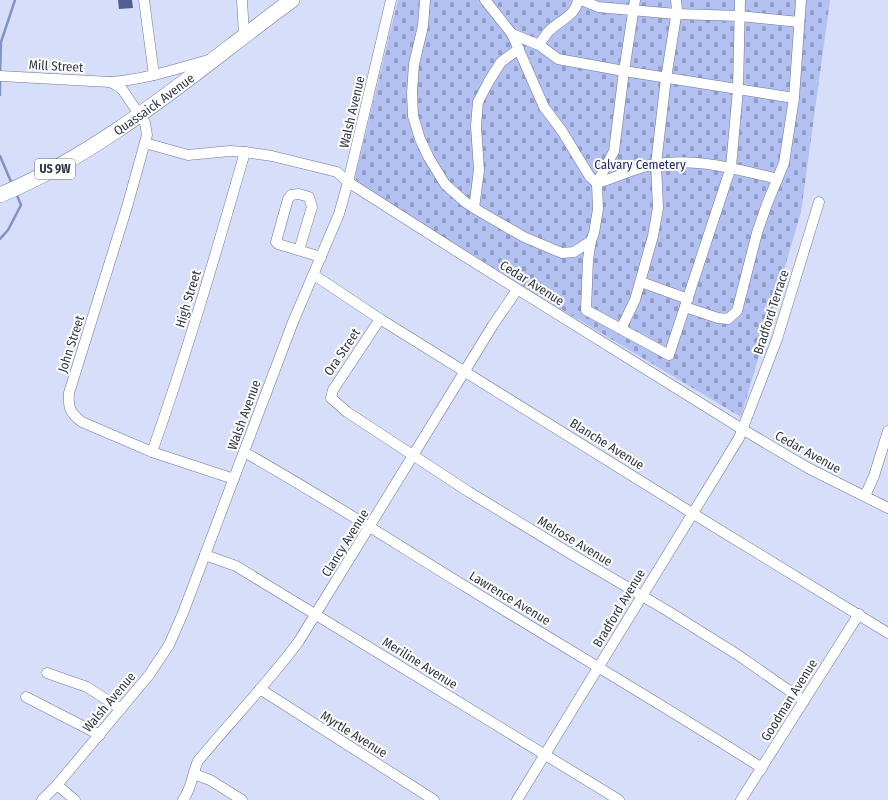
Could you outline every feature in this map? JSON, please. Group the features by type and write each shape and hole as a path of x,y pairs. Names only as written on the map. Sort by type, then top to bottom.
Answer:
{"highway":[{"name":"Quassaick Avenue","path":"3,194 48,172 101,141 292,0"}],"street":[{"path":"144,0 154,75"},
{"path":"242,0 244,35"},
{"name":"Walsh Avenue","path":"42,800 57,785 100,735 149,675 169,644 183,612 293,322 314,275 338,214 348,182 391,0"},
{"path":"425,0 422,26 414,64 412,93 413,116 420,139 429,158 445,184 465,202 524,238 562,253 574,252 590,241"},
{"path":"485,0 512,34 544,107 562,131 590,177 597,183"},
{"path":"539,45 549,32 571,15 580,0 598,7 635,5 676,14 740,16 799,22"},
{"path":"621,329 635,300 641,282 653,236 658,208 656,164 666,78 676,14 676,0"},
{"path":"635,5 624,71 614,151 597,183 598,209 594,233 590,241 586,310 669,355 731,167 738,89 740,0"},
{"path":"641,282 718,318 728,318 737,311 740,294 757,233 784,163 794,98 801,0"},
{"path":"512,34 539,45 558,59 794,98"},
{"path":"474,208 479,170 476,126 478,102 501,62 519,49"},
{"name":"Mill Street","path":"0,76 110,82 124,81 154,75 214,59"},
{"name":"John Street","path":"110,82 116,84 122,90 145,123 147,129 145,143 127,207 69,393 68,405 74,416 82,422 152,452 234,479"},
{"name":"Cedar Avenue","path":"145,143 188,155 230,151 272,156 337,172 348,182 517,290 742,429 808,468 888,508"},
{"name":"High Street","path":"152,452 192,332 245,152"},
{"path":"597,183 656,164 678,162 731,167 777,179"},
{"path":"299,250 312,204 309,197 297,194 291,195 288,199 276,242 278,244 321,257"},
{"name":"Bradford Terrace","path":"742,429 777,339 819,202"},
{"name":"Blanche Avenue","path":"314,275 380,319 888,633"},
{"name":"Clancy Avenue","path":"183,800 190,790 198,761 283,663 299,641 370,528 493,325 517,290"},
{"name":"Ora Street","path":"334,402 331,398 333,390 380,319"},
{"name":"Melrose Avenue","path":"334,402 469,492 738,655 804,701"},
{"name":"Bradford Avenue","path":"517,800 599,668 641,595 739,438 742,429"},
{"path":"865,496 874,476 888,431"},
{"name":"Lawrence Avenue","path":"244,452 287,476 599,668 675,713 762,768"},
{"name":"Meriline Avenue","path":"205,555 236,566 619,800"},
{"name":"Goodman Avenue","path":"741,800 859,614"},
{"path":"47,673 87,687 121,709"},
{"name":"Myrtle Avenue","path":"260,689 434,800"},
{"path":"26,697 100,735"},
{"path":"194,774 210,780 242,800"},
{"path":"57,785 75,800"}],"green space":[{"name":"Calvary Cemetery","path":"398,0 830,0 801,212 741,417 556,306 358,184 355,177"}],"building":[{"path":"118,0 132,0 133,8 119,9"}],"waterway":[{"path":"0,74 1,42 15,0"},
{"path":"0,79 0,95"},
{"path":"0,156 12,184"},
{"path":"0,239 8,230 21,205 16,193"}]}
